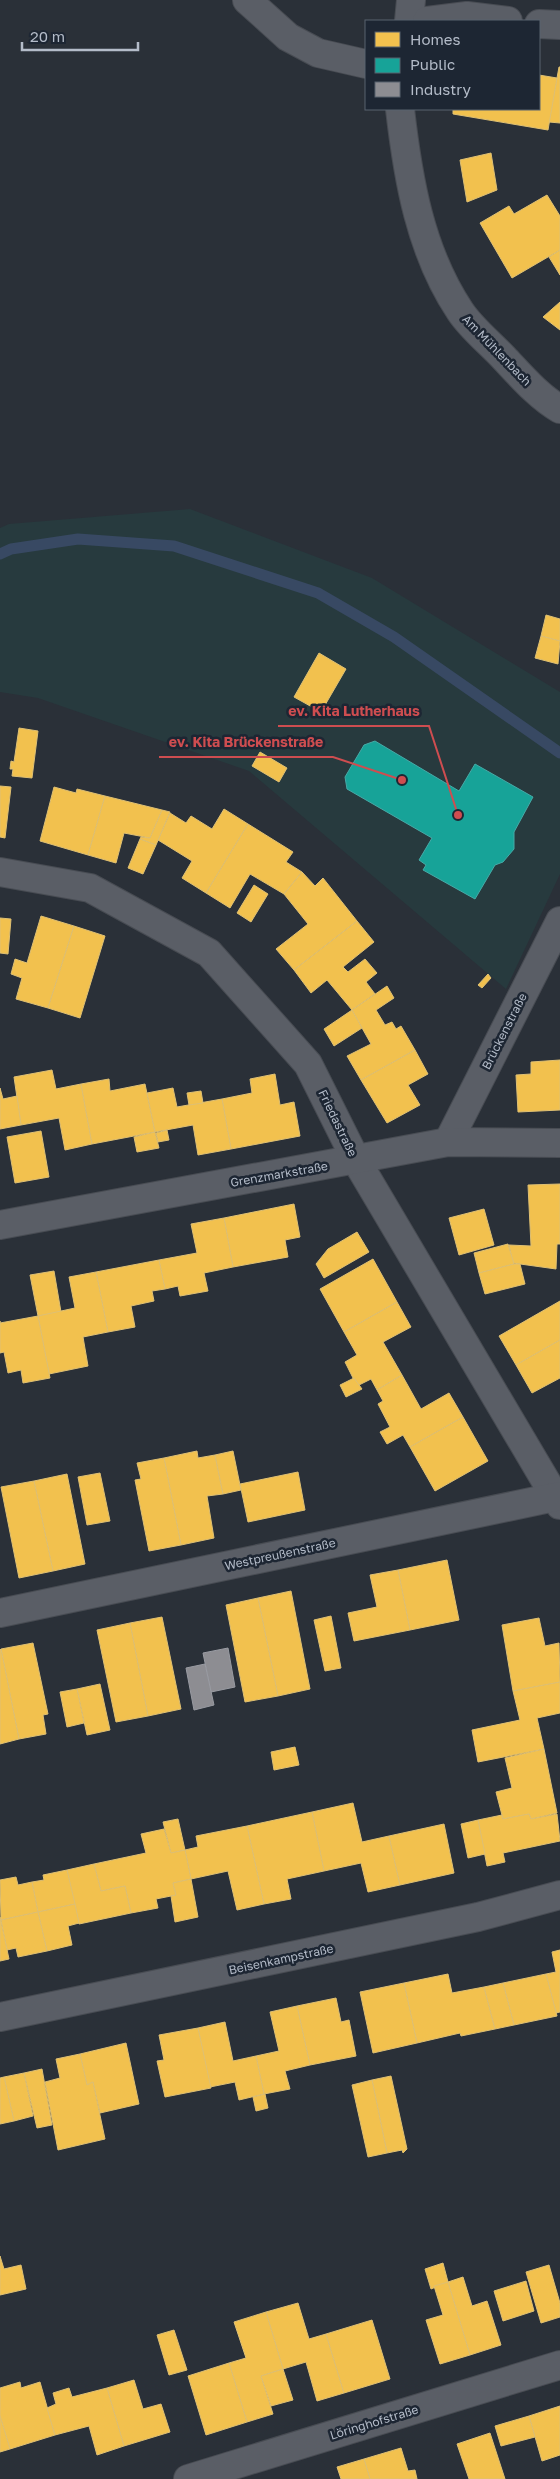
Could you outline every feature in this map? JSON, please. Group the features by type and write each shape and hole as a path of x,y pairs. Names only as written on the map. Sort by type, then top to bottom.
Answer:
{"street":[{"path":"247,0 288,37 318,53 365,64"},
{"path":"410,20 411,0"},
{"path":"434,20 468,16 500,20"},
{"path":"540,24 560,25"},
{"name":"Am Mühlenbach","path":"400,110 415,206 434,260 460,312 536,390 550,403 560,409"},
{"name":"Friedastraße","path":"0,872 90,888 209,953 308,1064 356,1160 559,1500"},
{"name":"Brückenstraße","path":"448,1142 560,921"},
{"name":"Grenzmarkstraße","path":"0,1225 448,1142 560,1143"},
{"name":"Westpreußenstraße","path":"0,1613 559,1500"},
{"name":"Beisenkampstraße","path":"0,2017 478,1917 560,1895"},
{"name":"Löringhofstraße","path":"188,2479 560,2365"}],"green space":[{"path":"190,509 372,578 560,692 560,874 506,989 249,771 38,698 0,692 0,528 9,524"}],"building: Homes":[{"path":"560,67 560,123 549,122"},
{"path":"540,75 557,78 548,130 453,114 453,110 540,110"},
{"path":"491,153 497,190 467,202 460,160"},
{"path":"547,195 560,216 560,250 512,278 480,223 509,206 514,214"},
{"path":"560,250 560,275 549,257"},
{"path":"560,302 560,330 543,317"},
{"path":"546,615 560,619 560,641 541,636"},
{"path":"541,636 560,641 558,664 535,658"},
{"path":"319,653 346,669 321,712 294,697"},
{"path":"19,728 38,731 32,778 12,776 13,769 10,769 11,761 14,762"},
{"path":"260,752 287,768 279,782 252,766"},
{"path":"0,786 11,787 5,838 0,837"},
{"path":"54,787 76,793 77,789 105,796 88,855 40,841"},
{"path":"105,796 162,810 150,838 124,833 116,863 88,855"},
{"path":"224,809 248,824 206,893 182,878 192,861 158,840 170,813 186,823 191,816 212,829"},
{"path":"162,810 170,812 156,845 140,839 141,837 150,838"},
{"path":"248,824 293,852 286,862 302,872 284,894 250,874 230,908 206,893"},
{"path":"140,839 156,845 143,874 128,868"},
{"path":"302,872 315,886 323,878 357,921 294,970 276,949 308,924 284,894"},
{"path":"254,885 268,894 251,922 237,913"},
{"path":"41,916 74,926 48,1008 16,999 22,978 11,974 15,959 27,963"},
{"path":"0,918 11,919 8,954 0,953"},
{"path":"357,921 374,942 343,967 348,972 365,959 377,973 366,982 375,994 352,1010 327,980 311,993 294,970"},
{"path":"74,926 105,936 80,1018 48,1008"},
{"path":"488,974 491,978 482,988 478,985"},
{"path":"387,986 394,998 376,1010 385,1025 392,1022 396,1029 401,1026 415,1050 361,1080 347,1056 371,1044 352,1010"},
{"path":"352,1010 362,1028 334,1046 324,1029"},
{"path":"415,1050 428,1074 408,1085 420,1105 387,1123 361,1080"},
{"path":"560,1060 560,1110 518,1112 516,1075 531,1074 531,1062"},
{"path":"52,1070 56,1089 81,1084 92,1144 65,1150 59,1118 21,1125 14,1077"},
{"path":"275,1074 280,1105 294,1102 300,1136 231,1149 222,1099 252,1093 250,1079"},
{"path":"109,1079 110,1091 145,1084 155,1132 92,1144 81,1084"},
{"path":"0,1088 3,1099 17,1096 21,1125 0,1129"},
{"path":"173,1088 177,1107 222,1099 231,1149 198,1155 193,1125 155,1132 147,1093"},
{"path":"201,1091 203,1103 189,1105 187,1093"},
{"path":"167,1130 169,1140 158,1142 156,1133"},
{"path":"41,1131 49,1177 15,1183 7,1137"},
{"path":"155,1132 159,1148 137,1152 134,1137"},
{"path":"560,1184 560,1244 557,1244 556,1269 513,1263 509,1245 531,1246 528,1185"},
{"path":"294,1204 300,1237 285,1240 288,1257 233,1267 224,1218"},
{"path":"484,1209 494,1245 459,1255 449,1218"},
{"path":"224,1218 233,1267 204,1273 208,1291 180,1296 178,1286 165,1289 159,1260 197,1253 191,1224"},
{"path":"357,1232 369,1252 324,1278 316,1264 328,1249"},
{"path":"508,1244 514,1264 479,1273 474,1253"},
{"path":"373,1259 397,1302 344,1332 320,1289"},
{"path":"159,1260 165,1289 152,1291 154,1301 131,1306 135,1327 108,1332 96,1272"},
{"path":"520,1264 525,1284 485,1294 479,1273"},
{"path":"54,1271 61,1312 38,1316 30,1275"},
{"path":"96,1272 108,1332 83,1337 88,1366 49,1374 38,1316 75,1308 69,1277"},
{"path":"560,1301 560,1340 516,1365 499,1336"},
{"path":"397,1302 411,1327 383,1342 402,1375 377,1390 371,1379 357,1386 345,1362 357,1355 344,1332"},
{"path":"38,1316 50,1378 23,1383 21,1370 8,1373 4,1352 0,1353 0,1323"},
{"path":"560,1340 560,1378 532,1393 516,1365"},
{"path":"402,1375 421,1409 449,1393 463,1417 410,1447 403,1435 387,1444 380,1432 390,1427 378,1404 383,1401 377,1390"},
{"path":"354,1378 362,1389 346,1397 340,1385"},
{"path":"463,1417 488,1461 435,1491 410,1447"},
{"path":"197,1451 198,1458 215,1455 223,1494 207,1496 214,1538 181,1545 164,1458"},
{"path":"233,1451 241,1490 223,1494 215,1455"},
{"path":"164,1458 181,1545 149,1551 135,1480 141,1479 137,1463"},
{"path":"298,1472 305,1510 248,1522 240,1484"},
{"path":"100,1473 110,1521 87,1525 78,1477"},
{"path":"67,1474 85,1564 53,1571 34,1481"},
{"path":"34,1481 53,1571 19,1578 1,1487"},
{"path":"447,1560 459,1620 410,1630 398,1570"},
{"path":"398,1570 410,1630 354,1641 348,1613 377,1607 370,1575"},
{"path":"291,1591 310,1689 278,1696 258,1598"},
{"path":"258,1598 278,1696 245,1702 226,1605"},
{"path":"331,1616 341,1668 325,1671 314,1620"},
{"path":"162,1617 181,1709 148,1716 130,1623"},
{"path":"539,1618 545,1646 559,1643 560,1682 513,1691 502,1625"},
{"path":"130,1623 148,1716 116,1722 97,1630"},
{"path":"33,1643 48,1714 43,1715 46,1734 19,1739 1,1649"},
{"path":"0,1650 19,1739 0,1744"},
{"path":"560,1682 560,1713 537,1718 544,1749 478,1762 472,1730 520,1720 513,1691"},
{"path":"100,1684 110,1730 87,1735 77,1689"},
{"path":"77,1689 84,1723 67,1727 60,1692"},
{"path":"295,1747 299,1765 274,1770 271,1752"},
{"path":"544,1749 557,1813 531,1819 529,1814 503,1819 496,1792 512,1788 505,1758"},
{"path":"353,1803 362,1842 389,1836 400,1885 368,1892 361,1863 324,1871 312,1812"},
{"path":"312,1812 324,1871 287,1879 291,1899 264,1904 247,1826"},
{"path":"529,1814 531,1819 557,1814 560,1841 503,1853 505,1862 487,1866 478,1820 502,1815 503,1819"},
{"path":"178,1819 185,1850 171,1853 163,1822"},
{"path":"478,1820 485,1854 468,1858 461,1824"},
{"path":"444,1824 454,1873 400,1885 389,1836"},
{"path":"247,1826 264,1904 237,1910 228,1871 191,1879 185,1850 198,1847 196,1836"},
{"path":"164,1829 171,1853 185,1850 191,1879 173,1883 176,1895 156,1899 158,1908 131,1913 125,1886 101,1891 94,1864 146,1853 141,1834"},
{"path":"94,1864 101,1891 125,1886 131,1913 79,1924 67,1870"},
{"path":"67,1870 75,1904 38,1912 32,1882 44,1880 43,1875"},
{"path":"16,1877 18,1885 32,1882 38,1912 1,1920 0,1880"},
{"path":"191,1879 198,1917 175,1922 171,1896 176,1895 173,1883"},
{"path":"75,1904 79,1923 68,1926 72,1945 47,1951 38,1912"},
{"path":"38,1912 47,1951 18,1957 16,1948 7,1950 1,1920"},
{"path":"0,1917 9,1959 0,1961"},
{"path":"560,1950 560,2012 556,2013 546,1974 556,1972 552,1952"},
{"path":"448,1974 452,1993 484,1987 495,2029 461,2036 460,2033 417,2043 404,1983"},
{"path":"546,1974 557,2016 514,2025 503,1983"},
{"path":"404,1983 417,2043 373,2053 360,1992"},
{"path":"503,1983 514,2025 495,2029 484,1987"},
{"path":"336,1998 341,2022 349,2020 356,2056 310,2065 297,2006"},
{"path":"297,2006 310,2065 285,2071 290,2089 264,2094 256,2056 279,2051 270,2012"},
{"path":"225,2022 233,2061 256,2056 264,2094 239,2100 235,2082 210,2087 198,2028"},
{"path":"198,2028 211,2088 165,2097 157,2061 164,2060 159,2035"},
{"path":"126,2043 139,2104 100,2113 93,2082 87,2085 80,2054"},
{"path":"80,2054 87,2085 93,2082 105,2139 58,2150 45,2082 60,2078 56,2059"},
{"path":"42,2069 52,2125 37,2128 24,2073"},
{"path":"24,2073 33,2116 14,2121 4,2077"},
{"path":"391,2076 407,2149 403,2153 402,2150 387,2153 372,2080"},
{"path":"4,2077 14,2121 0,2124 0,2078"},
{"path":"372,2080 387,2153 368,2157 352,2085"},
{"path":"265,2094 268,2108 256,2111 253,2097"},
{"path":"0,2256 4,2269 21,2265 26,2289 0,2295"},
{"path":"443,2263 448,2282 431,2289 425,2269"},
{"path":"549,2265 560,2303 560,2317 541,2323 526,2272"},
{"path":"463,2277 472,2306 487,2301 501,2345 470,2355 448,2282"},
{"path":"526,2281 534,2311 503,2321 494,2291"},
{"path":"448,2282 470,2355 440,2364 426,2320 443,2315 434,2286"},
{"path":"298,2303 309,2339 326,2334 344,2393 317,2401 306,2362 283,2369 266,2312"},
{"path":"266,2312 283,2369 261,2376 273,2414 247,2422 229,2363 246,2358 234,2322"},
{"path":"372,2320 390,2379 344,2393 326,2334"},
{"path":"174,2330 187,2370 169,2375 157,2335"},
{"path":"229,2363 247,2422 206,2435 188,2376"},
{"path":"283,2369 293,2400 271,2406 261,2376"},
{"path":"134,2380 143,2409 161,2404 170,2432 124,2446 107,2388"},
{"path":"20,2382 21,2388 40,2382 55,2435 10,2449 0,2416 0,2388"},
{"path":"69,2388 72,2397 107,2388 124,2446 97,2455 89,2426 55,2435 47,2408 56,2404 53,2393"},
{"path":"560,2406 560,2455 542,2461 529,2416"},
{"path":"0,2416 10,2449 0,2452"},
{"path":"529,2416 535,2437 501,2446 495,2426"},
{"path":"490,2433 505,2479 469,2479 457,2444"},
{"path":"401,2448 408,2471 415,2470 417,2479 370,2479 364,2459"},
{"path":"364,2459 370,2479 341,2479 337,2467"}],"building: Public":[{"path":"375,741 459,791 475,764 533,797 514,832 514,849 503,862 495,865 475,899 423,870 426,865 419,860 432,838 347,789 345,777 364,745"}],"building: Industry":[{"path":"228,1648 235,1687 211,1692 203,1653"},
{"path":"205,1664 214,1705 194,1710 186,1668"}],"waterway":[{"path":"0,554 11,549 78,539 174,546 318,593 394,637 560,753"}],"place":[{"name":"ev. Kita Brückenstraße","path":"402,780"},
{"name":"ev. Kita Lutherhaus","path":"458,815"}]}
